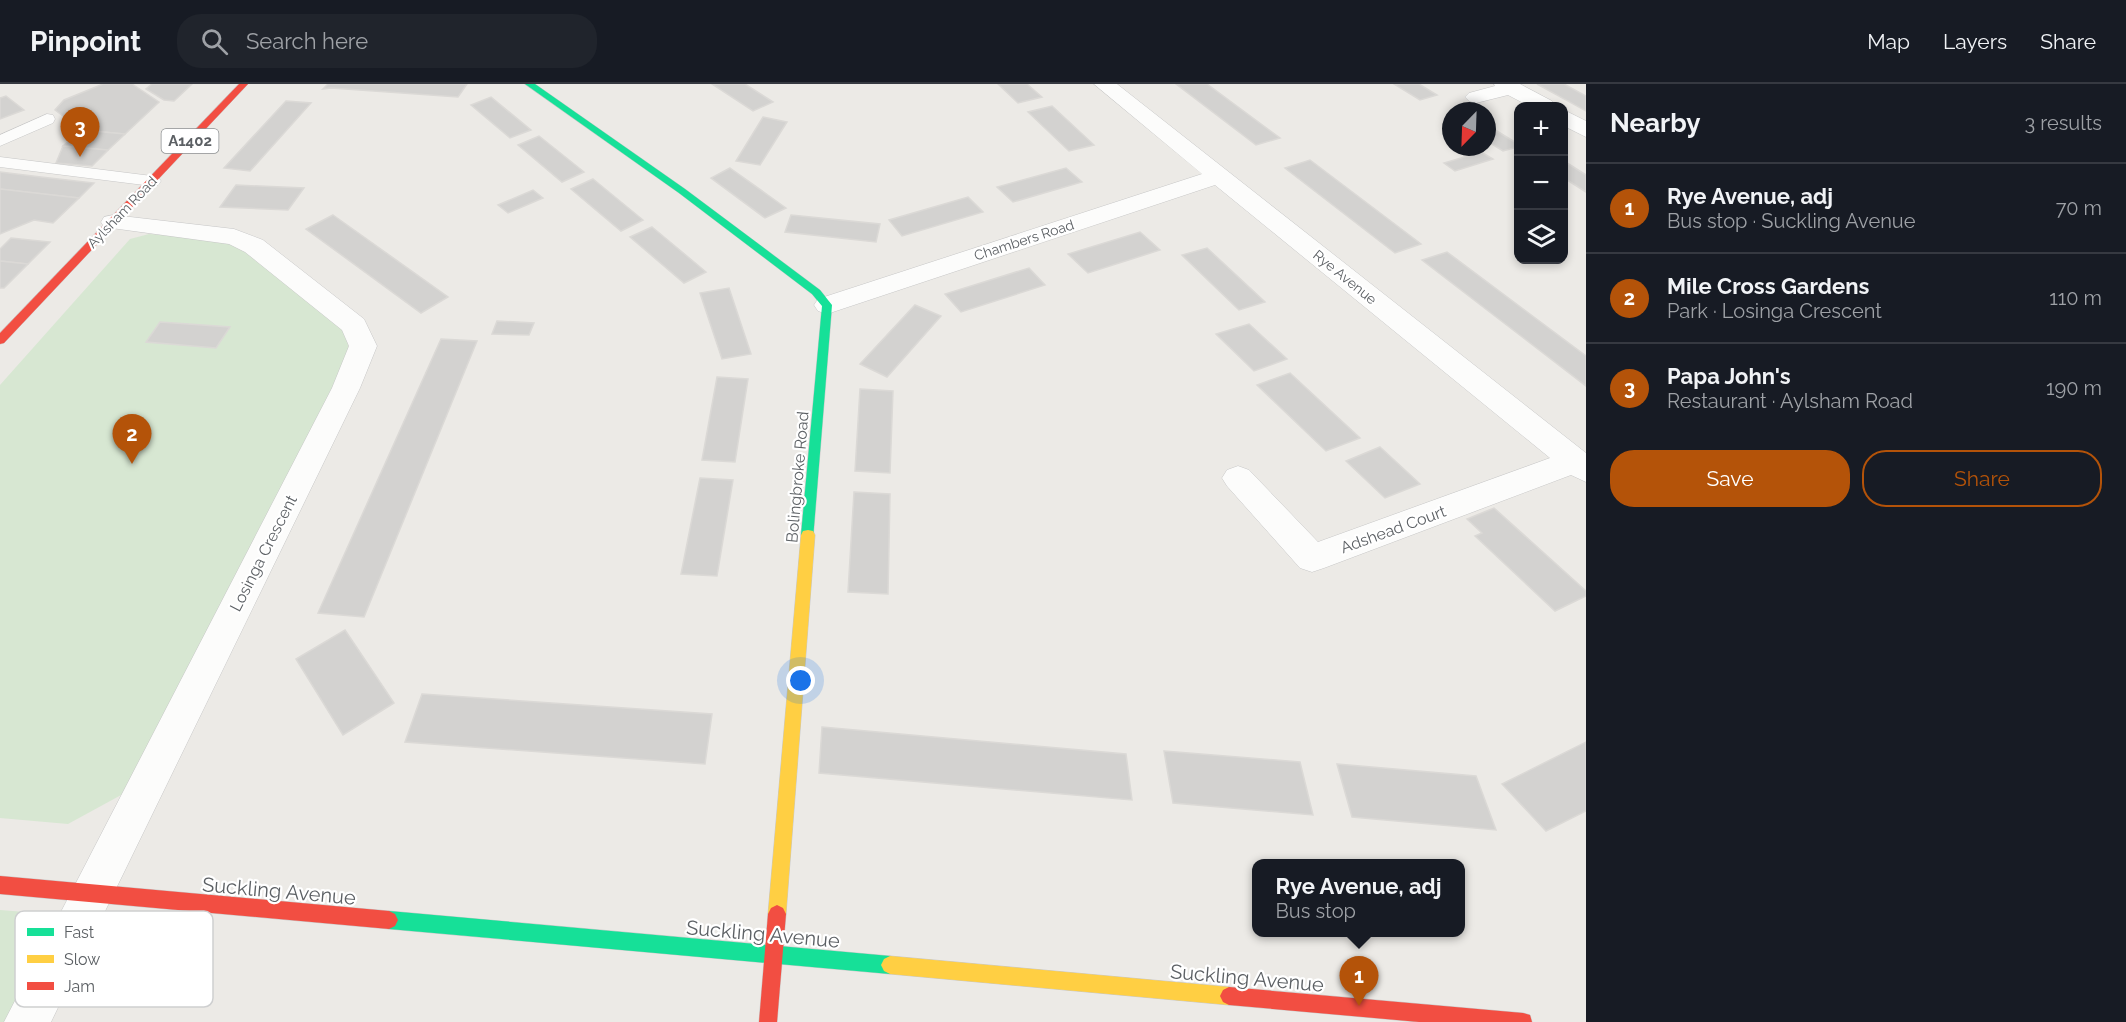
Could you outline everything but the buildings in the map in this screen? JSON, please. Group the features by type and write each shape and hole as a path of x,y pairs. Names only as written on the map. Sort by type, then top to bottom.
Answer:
{"street":[{"name":"Aylsham Road","path":"0,340 244,84"},
{"path":"529,84 682,190 816,292 828,305"},
{"name":"Rye Avenue","path":"1104,84 1580,466"},
{"path":"1476,97 1507,86 1537,102"},
{"path":"1568,120 1586,130"},
{"name":"Chambers Road","path":"828,305 1220,176"},
{"name":"Losinga Crescent","path":"83,911 346,388 363,346 354,325 254,246 234,237 113,222"},
{"name":"Bolingbroke Road","path":"768,1022 828,305"},
{"name":"Adshead Court","path":"1238,478 1312,558 1580,466"},
{"name":"Suckling Avenue","path":"0,885 1522,1022"},
{"name":"Losinga Crescent","path":"27,1022 35,1007"}],"lane":[{"path":"1,139 47,119"},
{"path":"0,162 152,181"}],"green space":[{"path":"149,234 226,240 246,249 346,331 350,360 123,794 68,824 0,818 0,385 130,239"},
{"path":"0,910 15,911 15,1007 19,1007 11,1022 0,1022"}],"traffic: fast":[{"path":"529,84 682,191 816,292 827,305 808,535"},
{"path":"389,920 890,965"}],"traffic: slow":[{"path":"777,914 808,535"},
{"path":"890,965 1229,996"}],"traffic: jam":[{"path":"0,340 244,84"},
{"path":"0,885 389,920"},
{"path":"768,1022 777,914"},
{"path":"1229,996 1523,1022"}],"place":[{"name":"Papa John's","path":"80,157"},
{"name":"Mile Cross Gardens","path":"132,464"},
{"name":"Rye Avenue, adj","path":"1359,1006"}]}
